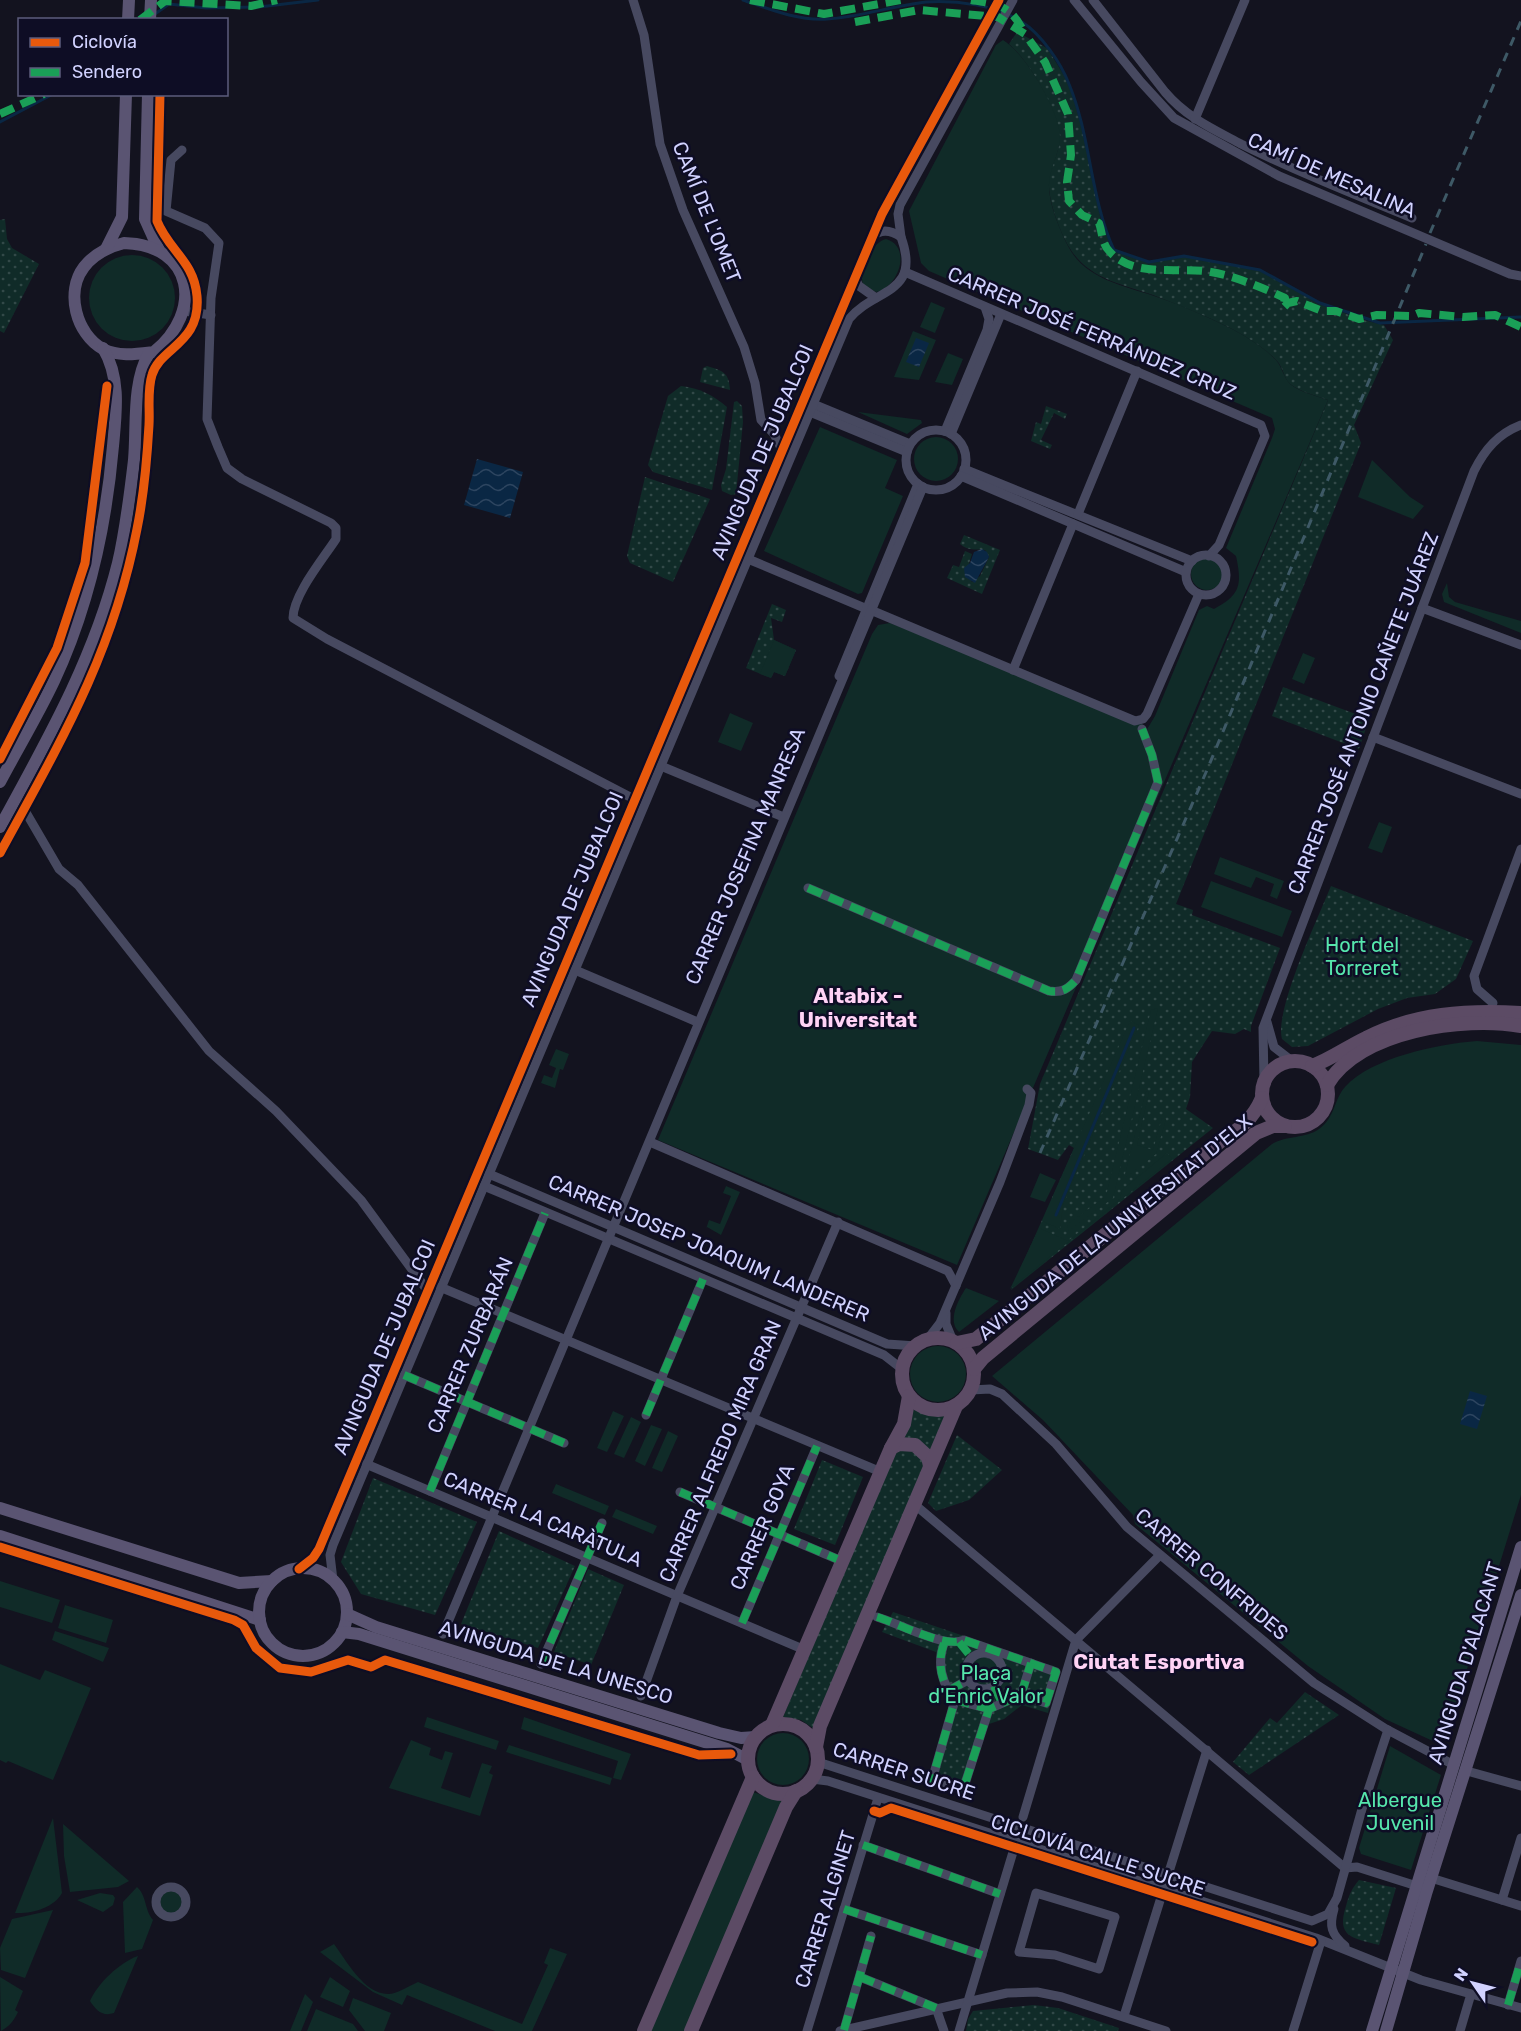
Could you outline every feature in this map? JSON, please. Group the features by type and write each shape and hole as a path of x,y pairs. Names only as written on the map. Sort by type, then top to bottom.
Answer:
{"highway":[{"path":"1312,1066 1381,1031 1433,1015 1460,1012 1521,1013"},
{"path":"1327,1085 1340,1067 1357,1056 1376,1046 1417,1031 1461,1023 1521,1026"},
{"path":"1292,1061 1312,1066 1321,1074 1327,1085 1328,1098 1321,1116 1304,1126 1285,1126 1271,1117 1262,1098 1264,1082 1277,1066 1292,1061"},
{"name":"AVINGUDA DE LA UNIVERSITAT D'ELX","path":"955,1342 976,1339 1222,1140 1247,1123 1255,1114 1262,1098"},
{"name":"AVINGUDA DE LA UNIVERSITAT D'ELX","path":"974,1369 983,1358 1256,1133 1273,1126 1285,1126"},
{"path":"692,2031 786,1807 796,1791 812,1779 818,1762 816,1747 820,1726 956,1406 971,1390 974,1369 967,1352 955,1342 940,1338 921,1343 905,1360 902,1370 903,1383 909,1396 930,1410 939,1411 956,1406"},
{"path":"796,1791 777,1794 768,1790 753,1777 748,1760 756,1737 772,1725 891,1448 904,1424 909,1396"},
{"path":"891,1448 899,1444 915,1444 928,1457 930,1466"},
{"path":"772,1725 787,1724 802,1729 816,1747"},
{"path":"644,2031 753,1777"}],"main road":[{"path":"128,18 129,0"},
{"path":"150,18 151,0"},
{"path":"105,250 122,217 126,96"},
{"path":"148,96 145,219 159,250"},
{"path":"124,243 147,245 159,250 172,262 185,286 184,311 176,330 167,342 154,352 118,354 103,348 81,326 75,300 76,283 84,267 105,250 124,243"},
{"path":"0,782 55,679 77,622 94,565 105,512 114,428 115,378 103,348"},
{"path":"0,827 60,718 80,676 101,622 118,561 128,508 139,378 149,353"},
{"path":"0,1508 239,1583 272,1581 287,1572 299,1569 318,1570 333,1580 341,1590 347,1614 342,1632 325,1650 303,1656 289,1654 270,1641 260,1620 261,1600 272,1581"},
{"path":"0,1536 260,1620"},
{"name":"AVINGUDA D'ALACANT","path":"1386,2031 1396,1971 1416,1884 1518,1566 1521,1547"},
{"name":"AVINGUDA D'ALACANT","path":"1372,2031 1426,1894 1467,1771 1521,1595"},
{"name":"AVINGUDA DE LA UNESCO","path":"347,1614 376,1627 719,1733 741,1738 756,1737"},
{"name":"AVINGUDA DE LA UNESCO","path":"342,1632 359,1634 731,1751 748,1760"}],"street":[{"name":"CAMÍ DE L'OMET","path":"633,0 644,35 660,144 683,210 744,347 755,383 761,420 770,429 782,450"},
{"name":"AVINGUDA DE JUBALCOI","path":"299,1569 313,1558 319,1549 872,238 897,184 999,0"},
{"path":"905,272 906,261 898,214 900,205 1013,0"},
{"name":"CAMÍ DE MESALINA","path":"1074,0 1141,82 1174,118 1279,176 1510,274 1521,276"},
{"path":"1093,0 1171,99 1195,119 1283,165 1412,218"},
{"path":"1195,119 1245,0"},
{"path":"182,150 171,160 166,211 205,228 219,243 211,315 207,419 227,468 242,479 331,523 336,528 336,539 299,596 293,609 293,618 327,639 634,800"},
{"path":"872,238 882,231 892,232 901,237"},
{"name":"AVINGUDA DE JUBALCOI","path":"333,1580 330,1555 366,1464 849,319 865,303 889,292 905,272"},
{"name":"CARRER JOSÉ FERRÁNDEZ CRUZ","path":"905,272 1257,422 1264,429 1265,436 1219,545 1209,556"},
{"path":"855,278 859,286 876,298"},
{"path":"948,433 987,330 989,319 985,307"},
{"path":"184,311 211,315"},
{"path":"948,433 1002,314"},
{"path":"993,333 1006,322 1014,319"},
{"path":"1078,514 1137,372"},
{"path":"811,408 908,448"},
{"path":"770,429 786,429 793,423"},
{"name":"CARRER JOSÉ ANTONIO CAÑETE JUÁREZ","path":"1264,1082 1262,1041 1267,1017 1476,468 1488,446 1507,431 1521,425"},
{"path":"925,432 948,433 964,450 963,473 949,487 941,490 920,486 907,468 908,448 925,432"},
{"path":"963,473 1078,514 1192,561 1209,556 1224,567 1225,579 1219,591 1213,594 1199,594 1189,586 1186,572 1192,561"},
{"path":"963,473 1073,524 1186,572"},
{"name":"CARRER JOSEFINA MANRESA","path":"612,1227 650,1142 920,486"},
{"path":"1013,670 1073,524"},
{"path":"748,559 1134,721 1141,725 1152,754 1158,782 1076,980 1069,988 1058,993 808,888"},
{"path":"1141,725 1148,714 1199,594"},
{"path":"1422,608 1521,645"},
{"name":"CARRER JOSEFINA MANRESA","path":"612,1227 695,1021 870,610"},
{"path":"1373,737 1521,794"},
{"path":"661,766 781,816"},
{"path":"24,809 60,869 78,885 209,1051 276,1111 361,1200 427,1290"},
{"path":"1493,1003 1477,989 1474,976 1521,849"},
{"path":"575,970 695,1021"},
{"path":"1267,1017 1269,1037 1274,1047 1292,1061"},
{"path":"921,1343 936,1330 964,1268 1029,1105 1031,1094 1027,1089"},
{"path":"650,1142 948,1270 964,1268"},
{"name":"CARRER JOSEP JOAQUIM LANDERER","path":"489,1174 887,1344 921,1343"},
{"name":"CARRER JOSEP JOAQUIM LANDERER","path":"484,1186 609,1241 797,1317 888,1357 902,1370"},
{"name":"CARRER ZURBARÁN","path":"430,1491 465,1401 545,1213"},
{"name":"CARRER ALFREDO MIRA GRAN","path":"641,1696 677,1596 838,1222"},
{"path":"443,1634 609,1241 612,1227"},
{"path":"948,1270 953,1290 946,1324 955,1342"},
{"path":"646,1415 703,1279"},
{"path":"440,1287 881,1472"},
{"path":"404,1376 564,1443"},
{"name":"CARRER CONFRIDES","path":"971,1390 990,1389 1002,1394 1056,1444 1127,1527 1314,1683 1388,1730 1454,1765"},
{"name":"CARRER GOYA","path":"742,1623 817,1446"},
{"name":"CARRER LA CARÀTULA","path":"366,1464 805,1650"},
{"path":"680,1492 837,1559"},
{"path":"914,1504 1345,1868 1358,1867 1416,1884 1426,1894"},
{"path":"541,1664 602,1522"},
{"path":"1023,1817 1076,1641 1160,1555"},
{"path":"877,1617 945,1641 964,1640 1056,1672 1046,1703 1021,1695"},
{"path":"945,1641 940,1666 948,1691 955,1700 989,1709 1003,1705 1021,1695 1031,1664"},
{"path":"959,1642 972,1658"},
{"path":"979,1653 991,1654 1001,1664 1002,1673 994,1686 980,1689 968,1680 967,1665 979,1653"},
{"path":"1001,1664 1014,1658"},
{"path":"948,1691 968,1680"},
{"path":"994,1686 1003,1705"},
{"path":"955,1700 932,1780 963,1790 989,1709"},
{"path":"1337,1898 1388,1730"},
{"path":"1124,2016 1206,1750"},
{"name":"CARRER SUCRE","path":"818,1762 1312,1921 1328,1914 1337,1898"},
{"path":"1467,1771 1521,1786"},
{"name":"CARRER SUCRE","path":"812,1779 828,1781 1164,1888 1347,1949 1396,1971 1521,2008"},
{"name":"CARRER ALGINET","path":"807,2031 878,1798"},
{"path":"1502,1900 1521,1838"},
{"path":"864,1845 1000,1894"},
{"path":"959,2031 1013,1852"},
{"path":"1431,1878 1521,1906"},
{"path":"1036,1893 1115,1917 1099,1969 1055,1955 1019,1952 1036,1893"},
{"name":"CARRER SUCRE","path":"1337,1898 1330,1924 1332,1933 1347,1949"},
{"path":"844,1910 982,1955"},
{"path":"842,2030 871,1936"},
{"path":"1293,2031 1321,1941"},
{"path":"1508,2005 1521,1961"},
{"path":"860,1977 936,2008 944,2031"},
{"path":"842,2030 936,2008 967,2004 1007,1993 1038,1992 1124,2016 1166,2031"},
{"path":"1460,2031 1471,1994"}],"green space":[{"path":"1017,32 1047,48 1069,83 1082,127 1102,225 1114,250 1149,262 1184,256 1260,270 1320,303 1359,319 1384,325 1393,340 1354,425 1361,443 1176,904 1193,910 1192,915 1280,948 1251,1026 1251,1032 1244,1029 1235,1034 1212,1031 1192,1062 1190,1097 1186,1109 1213,1128 1011,1290 1074,1148 1069,1145 1058,1160 1028,1149 1040,1084 1328,400 1304,392 1290,384 1277,361 1241,334 1181,306 1106,279 1077,258 1061,232 1050,195 1049,178 1059,143 1055,118 1035,76 1009,44"},
{"path":"1003,40 1012,47 1030,69 1054,112 1060,141 1050,176 1049,193 1061,230 1076,258 1096,275 1108,281 1186,308 1241,334 1276,360 1290,384 1303,392 1328,400 957,1265 658,1140 872,634 878,625 890,623 1142,723 1146,731 1155,716 1199,610 1207,606 1214,609 1223,604 1230,599 1237,588 1239,574 1236,556 1226,548 1272,438 1275,429 1272,418 929,271 921,263 909,211 996,45"},
{"path":"5,219 7,239 12,248 39,264 4,333 0,331 0,220"},
{"path":"886,239 894,243 901,258 896,276 891,283 876,292 864,286 862,273 871,251"},
{"path":"124,255 140,255 163,267 172,281 175,298 172,315 163,329 140,341 124,341 108,334 96,322 89,306 89,290 96,274 108,262"},
{"path":"931,302 945,308 935,333 920,327"},
{"path":"913,331 936,340 919,380 894,377"},
{"path":"948,353 963,359 952,385 935,382"},
{"path":"707,366 727,376 730,390 700,382 703,368"},
{"path":"681,386 706,393 727,407 712,490 653,472 648,465 668,396"},
{"path":"737,401 742,406 743,422 736,494 731,495 722,491 721,485 726,469 734,402"},
{"path":"1046,406 1067,414 1065,419 1054,413 1041,440 1052,445 1050,449 1031,441 1036,422 1041,424"},
{"path":"858,412 921,420 922,423 907,434"},
{"path":"820,427 897,460 885,488 903,496 862,593 858,594 764,551"},
{"path":"936,437 951,444 958,459 951,474 936,481 921,474 914,459 921,444"},
{"path":"1372,460 1410,497 1424,506 1413,519 1358,497"},
{"path":"645,477 710,499 673,582 630,563 627,556"},
{"path":"964,535 1000,550 982,594 947,578 953,565 959,567 965,551 972,554 966,573 972,582 980,576 989,557 985,550 969,549 960,544"},
{"path":"1207,558 1218,563 1223,574 1218,585 1207,590 1196,585 1191,574 1196,563"},
{"path":"1447,583 1449,597 1455,602 1521,621 1521,633 1444,602 1442,594"},
{"path":"772,604 786,610 782,622 771,618 774,640 796,650 785,676 774,672 771,678 746,668"},
{"path":"774,640 796,650 785,676 774,672 771,678 760,674"},
{"path":"1303,653 1315,658 1304,684 1292,679"},
{"path":"1283,687 1369,719 1359,749 1272,716"},
{"path":"730,713 753,723 741,751 718,742"},
{"path":"1379,822 1392,827 1382,853 1368,848"},
{"path":"1220,857 1284,881 1277,899 1270,896 1274,884 1256,877 1251,888 1214,874"},
{"path":"1211,881 1292,911 1282,937 1201,907"},
{"name":"Hort del Torreret","path":"1331,886 1473,941 1456,979 1435,994 1407,998 1378,1009 1308,1046 1292,1047 1282,1039 1281,1026 1284,1008 1299,964"},
{"path":"1158,1008 1113,1198 1069,1231 1067,1225 1106,1196 1151,1010"},
{"path":"1130,1021 1139,1025 1063,1205 1060,1229 1042,1221"},
{"name":"Ciutat Esportiva","path":"1477,1041 1521,1045 1521,1495 1446,1737 1435,1742 1385,1719 1308,1666 1135,1524 1133,1515 1043,1420 992,1376 1272,1144 1314,1132 1324,1125 1341,1092 1357,1077 1389,1060 1407,1054 1444,1045"},
{"path":"556,1049 569,1054 563,1070 560,1069 555,1088 541,1083 544,1075 552,1078 556,1068 549,1065"},
{"path":"1146,1091 1149,1092 1137,1145 1153,1150 1162,1118 1166,1119 1156,1154 1127,1177 1125,1174"},
{"path":"1167,1153 1172,1159 1010,1289 1039,1228 1068,1241 1120,1199 1122,1190"},
{"path":"1040,1173 1056,1180 1045,1202 1030,1197"},
{"path":"726,1186 740,1192 721,1235 707,1227 706,1229 709,1220 720,1224 731,1196 723,1193"},
{"path":"966,1288 999,1301 959,1332 954,1316 957,1304"},
{"path":"933,1346 943,1346 958,1354 964,1363 966,1374 964,1385 958,1394 943,1402 933,1402 922,1397 915,1390 910,1379 910,1369 915,1358 922,1351"},
{"path":"914,1409 932,1416 947,1416 932,1451 903,1437"},
{"path":"613,1411 624,1416 607,1452 597,1448"},
{"path":"631,1417 641,1422 624,1458 614,1454"},
{"path":"651,1425 662,1429 645,1466 635,1461"},
{"path":"668,1431 678,1436 662,1472 652,1468"},
{"path":"957,1435 1002,1470 969,1500 936,1511 928,1503"},
{"path":"906,1448 920,1450 926,1465 816,1730 801,1720 783,1717 895,1452"},
{"path":"822,1460 863,1477 835,1545 794,1529"},
{"path":"373,1478 477,1522 435,1615 361,1594 341,1562"},
{"path":"556,1484 609,1506 605,1515 552,1493"},
{"path":"616,1509 657,1526 653,1534 612,1517"},
{"path":"499,1531 575,1566 538,1648 461,1624"},
{"path":"588,1569 624,1585 591,1665 554,1652"},
{"path":"0,1581 60,1600 52,1623 0,1607"},
{"path":"65,1605 113,1620 106,1643 58,1628"},
{"name":"Plaça d'Enric Valor","path":"893,1612 1059,1668 1048,1713 1022,1705 1004,1719 986,1725 965,1792 929,1782 952,1701 939,1678 936,1652 882,1632"},
{"path":"55,1631 109,1648 103,1662 52,1640"},
{"path":"985,1658 993,1661 996,1669 993,1677 985,1680 977,1677 974,1669 977,1661"},
{"path":"0,1664 40,1680 45,1670 91,1688 53,1780 8,1761 6,1763 0,1760"},
{"path":"1305,1692 1339,1715 1249,1775 1233,1762 1270,1718 1277,1723"},
{"path":"427,1717 499,1741 496,1750 424,1727"},
{"path":"524,1717 631,1754 621,1780 613,1778 618,1761 521,1729"},
{"path":"778,1733 788,1733 797,1737 805,1745 809,1759 805,1773 797,1781 788,1785 778,1785 769,1781 761,1773 757,1764 757,1754 761,1745 769,1737"},
{"path":"411,1740 431,1748 429,1755 442,1760 445,1751 453,1753 441,1788 470,1798 482,1763 492,1766 489,1773 493,1775 480,1816 389,1788"},
{"path":"509,1745 612,1778 610,1785 506,1752"},
{"name":"Albergue Juvenil","path":"1390,1746 1441,1775 1411,1870 1361,1854 1359,1848"},
{"path":"746,1790 782,1801 685,2031 646,2031"},
{"path":"53,1818 62,1893 54,1903 42,1909 15,1913"},
{"path":"63,1824 129,1881 118,1887 70,1892 64,1856"},
{"path":"1359,1880 1396,1888 1379,1945 1354,1938 1345,1930 1343,1924 1343,1916 1351,1892"},
{"path":"137,1887 153,1920 142,1949 125,1953 123,1902"},
{"path":"171,1891 179,1894 182,1902 179,1910 171,1913 163,1910 160,1902 163,1894"},
{"path":"100,1893 113,1895 115,1898 113,1905 103,1912 77,1900"},
{"path":"53,1910 25,1978 1,1970 0,1948 12,1919"},
{"path":"334,1944 356,1975 379,1993 395,1993 418,1982 522,2024 548,1965 544,1963 550,1948 567,1954 532,2031 495,2031 407,1995 402,2005 373,1992 320,1952"},
{"path":"138,1956 114,2013 100,2012 90,2001 93,1994 117,1968"},
{"path":"0,1977 23,1991 15,2010 18,2012 9,2025 1,2031"},
{"path":"330,1977 350,1991 343,2007 320,1997"},
{"path":"305,1994 313,2002 301,2031 290,2031"},
{"path":"353,1998 391,2013 384,2031 365,2031 349,2010"},
{"path":"1034,2005 1058,2008 1119,2028 1118,2031 966,2031 968,2019 973,2011"},
{"path":"316,2009 353,2024 358,2031 307,2031"}],"water":[{"path":"916,338 929,343 919,367 906,362"},
{"path":"477,459 523,472 510,518 464,505"},
{"path":"982,549 989,557 975,583 965,577 964,568 970,563 974,552"},
{"path":"1470,1391 1487,1396 1477,1429 1460,1424"}],"waterway":[{"path":"155,14 169,4 206,8 259,7 318,0"},
{"path":"743,0 784,14 816,19 852,16 926,2 950,2 1001,11 1022,22 1050,50 1069,84 1082,125 1100,210 1114,250 1149,262 1184,256 1260,270 1320,303 1380,323 1521,317"},
{"path":"0,122 49,96"},
{"path":"1056,1215 1134,1028"}],"railway":[{"path":"1430,233 1521,21"},
{"path":"1040,1153 1207,770 1426,244"}],"marked path":[{"path":"143,18 165,1 251,6 277,0"},
{"path":"750,0 824,14 901,0"},
{"path":"971,0 1004,8 1015,17 1025,34"},
{"path":"855,22 919,10 998,17 1025,34 1045,62 1068,114 1071,155 1067,182 1069,201 1082,215 1099,223 1105,245 1110,252 1132,266 1158,270 1211,272 1230,276 1285,298 1283,308 1288,303 1297,301 1322,311 1336,311 1359,319 1377,315 1412,316 1419,313 1463,317 1495,315 1521,327"},
{"path":"0,114 40,96"},
{"path":"808,888 1049,991 1064,990 1076,980 1158,782 1152,755 1142,729"},
{"path":"430,1491 545,1213"},
{"path":"646,1415 703,1279"},
{"path":"404,1375 564,1443"},
{"path":"742,1623 817,1446"},
{"path":"680,1492 837,1559"},
{"path":"541,1664 602,1523"},
{"path":"877,1617 945,1641 964,1640 1056,1672 1046,1703 1021,1695 989,1709 963,1790 932,1780 955,1700 941,1672 942,1649 945,1641"},
{"path":"959,1642 972,1658"},
{"path":"1021,1695 1031,1663"},
{"path":"948,1691 968,1680"},
{"path":"994,1686 1003,1705"},
{"path":"955,1700 989,1709"},
{"path":"863,1845 1000,1894"},
{"path":"844,1909 982,1955"},
{"path":"844,2030 871,1936"},
{"path":"1508,2005 1521,1961"},
{"path":"860,1977 936,2008"}],"cycle path":[{"path":"299,1569 313,1558 319,1549 882,214 999,0"},
{"path":"0,853 82,697 114,617 127,574 142,503 150,381 156,366 187,335 197,312 197,296 191,274 157,221 160,96"},
{"path":"0,759 57,648 85,563 107,386"},
{"path":"0,1547 234,1620 243,1625 256,1648 280,1668 311,1672 348,1660 371,1667 385,1660 699,1755 731,1754"},
{"name":"CICLOVÍA CALLE SUCRE","path":"874,1811 880,1813 891,1808 1312,1942"}],"district":[{"name":"Altabix - Universitat","path":"858,1008"},
{"name":"Ciutat Esportiva","path":"1159,1662"}]}
